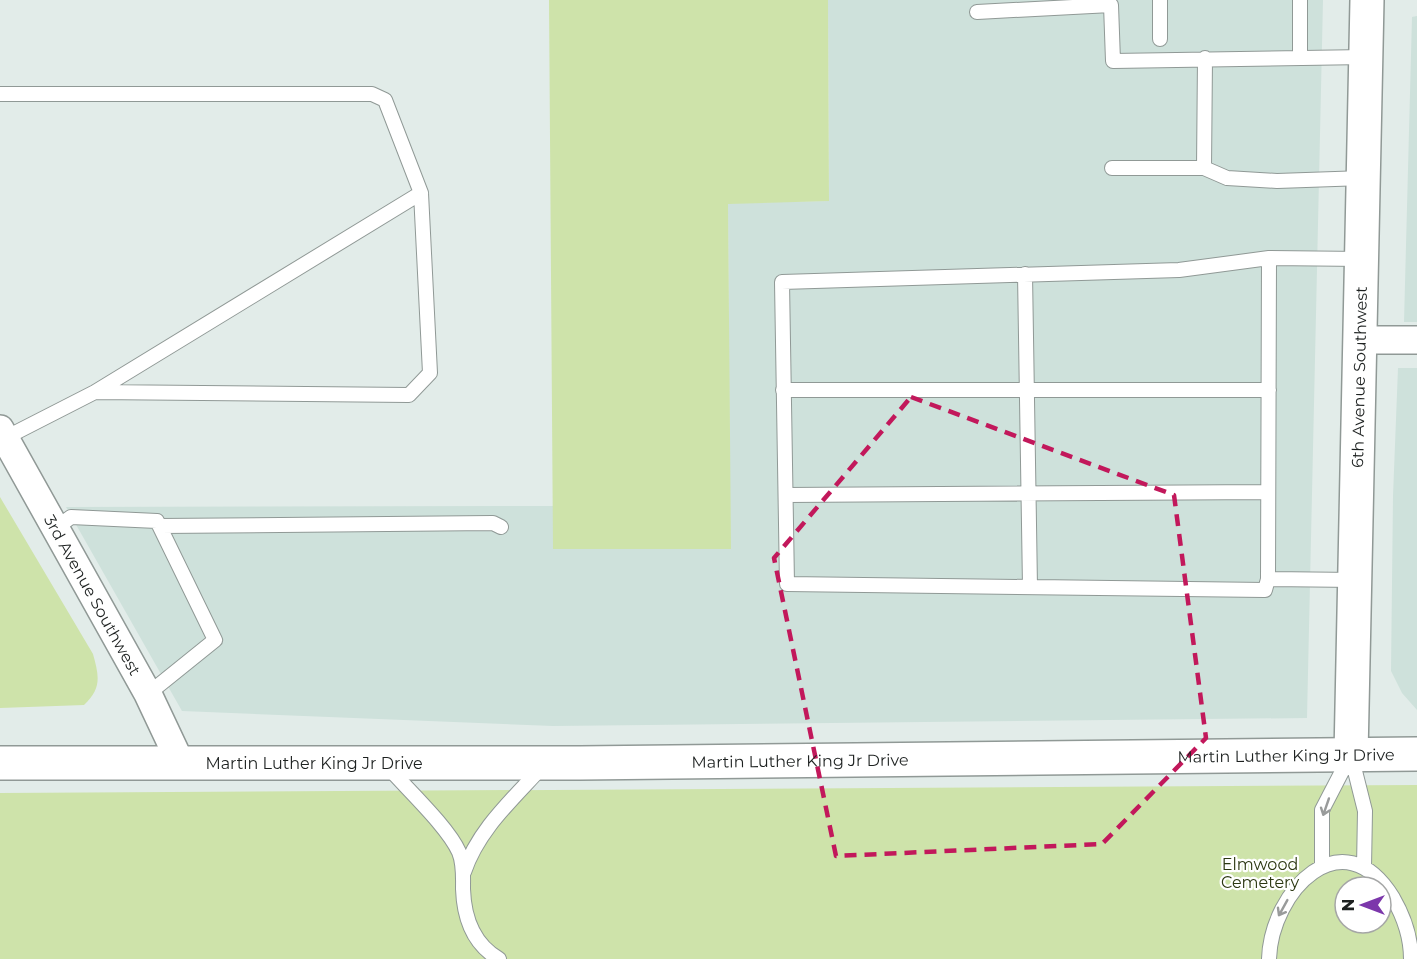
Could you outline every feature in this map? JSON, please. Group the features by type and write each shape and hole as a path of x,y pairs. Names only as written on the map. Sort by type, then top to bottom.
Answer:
{"main road":[{"name":"6th Avenue Southwest","path":"1351,754 1367,0"},
{"name":"Martin Luther King Jr Drive","path":"0,763 545,763 1417,754"}],"street":[{"path":"1360,340 1417,340"},
{"name":"3rd Avenue Southwest","path":"3,434 148,694 182,764"}],"lane":[{"path":"1160,0 1160,39"},
{"path":"1300,0 1300,58"},
{"path":"977,12 1111,6 1113,61 1366,57"},
{"path":"1204,168 1205,58"},
{"path":"0,94 372,94 385,100 422,193 430,373 409,395 95,392"},
{"path":"1112,168 1204,168 1227,178 1277,181 1364,177"},
{"path":"3,434 95,392 422,193"},
{"path":"1269,258 1268,579 1265,590 787,584 782,282 1179,270 1269,258 1362,259"},
{"path":"1025,274 1030,587"},
{"path":"783,390 1269,390"},
{"path":"786,495 1268,492"},
{"path":"56,528 71,518 157,521 160,526 215,640 148,694"},
{"path":"160,526 433,522 493,523 501,527"},
{"path":"1268,579 1355,580"},
{"path":"1322,866 1322,810 1351,754"},
{"path":"1351,754 1365,811 1364,867"},
{"path":"385,763 449,835 459,853 464,874 464,905 472,932 482,946 499,959"},
{"path":"464,874 470,854 481,836 545,763"},
{"path":"1269,959 1272,933 1283,907 1298,885 1322,866 1342,861 1364,867 1375,875 1393,897 1414,947 1411,959"}],"highlighted area":[{"path":"911,397 1174,495 1206,738 1102,844 836,856 774,558"}],"shaded area":[{"path":"828,0 1323,0 1307,718 553,726 182,711 66,507 553,506 554,549 730,549 728,203 829,201"},
{"path":"1417,16 1417,322 1404,322 1412,17"},
{"path":"1398,368 1417,368 1417,710 1402,693 1391,671 1393,496"}],"green space":[{"path":"549,0 828,0 829,201 728,204 731,549 553,549"},
{"path":"0,497 93,654 98,681 94,693 84,705 0,708"},
{"name":"Elmwood Cemetery","path":"1417,785 1417,959 0,959 0,793"}]}
